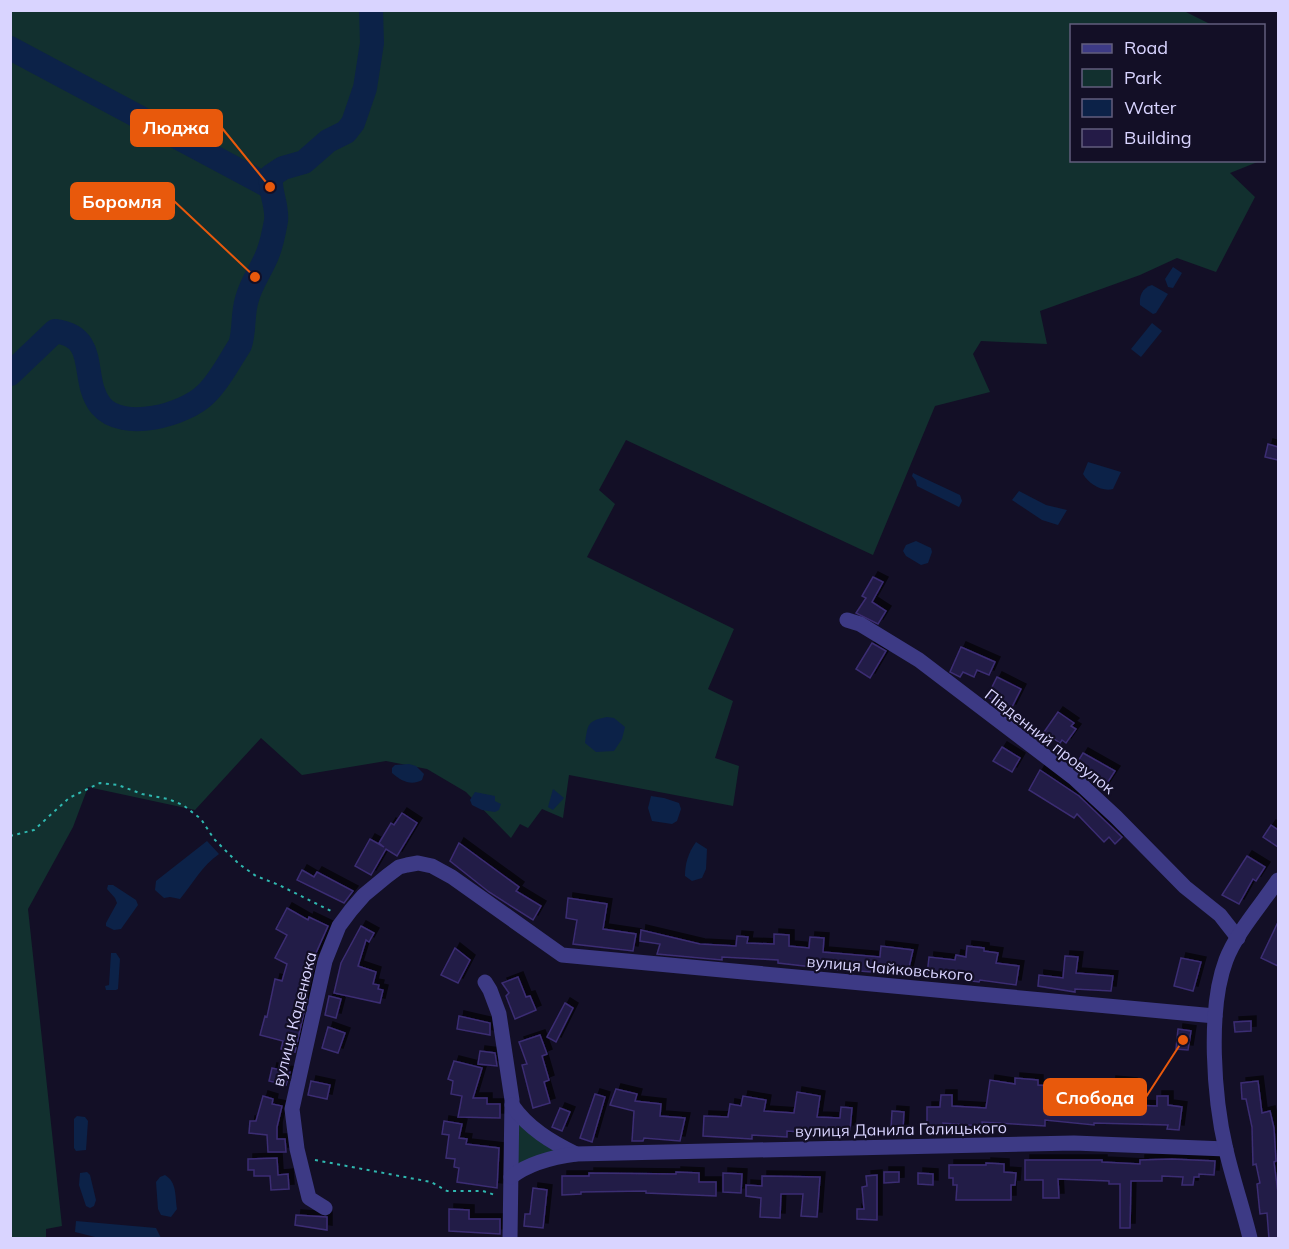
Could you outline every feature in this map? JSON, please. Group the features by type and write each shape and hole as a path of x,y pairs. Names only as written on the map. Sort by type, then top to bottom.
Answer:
{"street":[{"name":"Південний провулок","path":"847,620 860,624 932,669 1074,778 1185,887 1220,915 1238,938"},
{"name":"вулиця Каденюка","path":"325,1208 309,1198 299,1157 292,1109 325,962 339,926 364,896 399,867 418,863 432,866 452,877 562,954"},
{"path":"1250,1239 1226,1149 1218,1089 1215,1016 1226,958 1278,880"},
{"name":"вулиця Чайковського","path":"562,954 1215,1016"},
{"path":"485,982 499,1014 512,1105 510,1239"},
{"name":"вулиця Данила Галицького","path":"512,1105 527,1124 551,1141 576,1154"},
{"name":"вулиця Данила Галицького","path":"511,1178 520,1170 536,1164 576,1154 1074,1143 1226,1149"}],"path":[{"path":"10,836 34,830 69,798 100,783 118,785 141,794 168,799 183,805 201,819 214,839 239,864 256,876 307,898 344,920"},
{"path":"299,1157 431,1182 447,1191 490,1192 510,1200"}],"green space":[{"path":"10,11 1184,11 1210,24 1070,24 1070,162 1258,162 1230,173 1255,197 1216,272 1177,258 1140,275 1040,311 1047,344 981,341 973,354 990,392 935,406 873,555 626,440 599,490 615,504 587,557 734,629 708,689 733,701 715,758 739,766 733,806 569,775 563,818 542,809 528,828 520,824 511,838 466,792 427,769 386,761 302,775 261,738 195,810 88,787 73,827 28,909 62,1226 46,1229 46,1238 11,1238"},
{"path":"512,1105 576,1154 511,1177"}],"water":[{"path":"1173,267 1182,273 1173,288 1168,287 1165,279"},
{"path":"1152,285 1168,294 1153,314 1140,305 1144,290"},
{"path":"1152,323 1162,331 1141,357 1131,349"},
{"path":"1088,462 1121,472 1113,489 1100,488 1086,478 1083,474"},
{"path":"913,473 960,495 962,501 959,507 917,486 912,476"},
{"path":"1019,491 1046,505 1067,510 1058,525 1042,520 1012,500"},
{"path":"916,541 931,548 928,563 921,565 906,556 903,551 906,545"},
{"path":"607,717 614,718 625,727 622,739 614,751 596,752 585,743 588,727 592,722"},
{"path":"395,765 416,766 424,774 422,780 414,783 406,782 392,773"},
{"path":"553,789 564,798 553,810 548,807"},
{"path":"475,792 495,796 495,801 501,804 499,810 495,812 482,810 472,805 470,800"},
{"path":"651,796 679,803 681,809 677,821 672,824 652,821 648,808"},
{"path":"207,841 219,854 203,869 180,899 164,898 155,890 156,881"},
{"path":"696,842 707,849 706,869 702,878 692,881 685,876 685,872 689,854"},
{"path":"108,885 113,885 136,900 138,905 121,929 114,930 106,926 117,903 107,889"},
{"path":"111,953 116,953 120,959 118,989 106,990 105,986 109,985"},
{"path":"77,1116 85,1117 88,1121 86,1150 76,1151 74,1148 74,1119"},
{"path":"87,1172 90,1175 96,1200 94,1206 90,1208 86,1206 79,1185 80,1173"},
{"path":"165,1175 174,1185 177,1209 171,1217 161,1215 158,1209 156,1182"},
{"path":"76,1221 156,1228 161,1238 99,1238 75,1232"}],"building":[{"path":"1268,444 1278,447 1278,460 1265,457"},
{"path":"873,577 883,582 872,602 886,611 878,624 856,613 866,598 862,596"},
{"path":"872,643 886,651 870,678 856,669"},
{"path":"961,647 995,662 989,675 977,670 974,677 963,672 960,677 950,672"},
{"path":"997,677 1021,689 1011,709 987,697"},
{"path":"1058,712 1074,723 1071,726 1076,729 1066,743 1062,740 1060,743 1044,732"},
{"path":"1002,747 1020,758 1012,772 993,761"},
{"path":"1083,753 1115,771 1104,788 1075,766"},
{"path":"1040,770 1079,796 1122,837 1115,844 1109,837 1104,842 1077,814 1074,818 1029,790"},
{"path":"402,813 417,823 397,856 386,849 371,875 355,866 370,839 384,847 379,843 391,823 394,825"},
{"path":"1271,825 1278,830 1278,847 1263,837"},
{"path":"459,843 519,887 516,891 541,906 533,920 489,892 450,861"},
{"path":"1247,856 1265,867 1256,881 1253,879 1239,904 1222,895"},
{"path":"302,870 314,877 317,872 353,891 344,903 297,880"},
{"path":"568,898 607,904 603,929 636,934 633,951 573,944 577,920 566,918"},
{"path":"287,908 308,920 309,917 328,926 312,962 315,963 305,998 307,999 295,1052 281,1049 283,1041 260,1035 265,1016 267,1017 275,979 282,981 287,964 275,958 287,935 276,929"},
{"path":"1278,922 1278,966 1261,958"},
{"path":"361,926 374,933 369,942 366,940 358,966 376,972 373,984 379,985 378,989 383,990 380,1003 334,993 341,963"},
{"path":"641,930 700,944 736,946 737,936 748,937 747,943 774,944 774,934 789,935 789,946 809,948 810,937 824,938 823,952 880,957 881,946 913,950 907,976 872,968 871,972 860,971 861,966 839,964 839,970 778,963 778,960 722,957 722,960 657,954 660,944 640,941"},
{"path":"967,946 998,953 996,963 1019,966 1016,985 965,980 966,974 943,970 943,975 927,975 929,957 955,960 956,955 966,957"},
{"path":"455,948 470,960 458,983 441,975"},
{"path":"1065,956 1078,957 1076,973 1113,976 1111,991 1075,989 1075,992 1038,986 1039,975 1063,978"},
{"path":"1181,958 1201,962 1193,991 1174,986"},
{"path":"518,977 526,997 530,996 536,1010 515,1019 506,996 509,993 502,983"},
{"path":"329,996 341,999 336,1018 325,1015"},
{"path":"565,1003 573,1008 556,1042 547,1037"},
{"path":"459,1016 490,1023 490,1035 457,1029"},
{"path":"1251,1021 1251,1031 1235,1032 1234,1022"},
{"path":"328,1027 345,1033 338,1053 322,1048"},
{"path":"1178,1029 1191,1031 1188,1050 1176,1049"},
{"path":"540,1035 547,1054 542,1056 549,1080 544,1082 550,1103 533,1108 522,1065 527,1064 519,1042"},
{"path":"480,1051 495,1053 497,1066 478,1064"},
{"path":"454,1061 482,1068 473,1098 487,1098 487,1104 500,1104 500,1118 458,1117 462,1096 451,1094 453,1081 448,1079"},
{"path":"272,1068 290,1072 286,1085 269,1081"},
{"path":"1015,1078 1038,1080 1038,1085 1088,1089 1087,1102 1109,1103 1111,1081 1132,1083 1130,1105 1157,1106 1157,1096 1168,1096 1168,1105 1182,1107 1179,1130 1167,1129 1168,1125 1094,1123 1094,1125 1045,1120 1045,1126 982,1122 982,1126 943,1123 944,1127 927,1127 927,1107 940,1107 941,1095 952,1095 952,1106 986,1108 990,1080 1015,1084"},
{"path":"311,1081 330,1085 327,1099 308,1095"},
{"path":"1258,1081 1262,1113 1270,1111 1274,1128 1278,1239 1269,1239 1267,1213 1260,1214 1257,1184 1260,1183 1256,1164 1253,1165 1252,1127 1246,1099 1242,1099 1241,1083"},
{"path":"616,1089 637,1094 635,1101 661,1104 660,1116 685,1118 680,1141 644,1138 643,1141 632,1141 634,1111 610,1105"},
{"path":"797,1092 820,1096 817,1117 840,1118 841,1107 852,1108 850,1130 830,1129 830,1134 787,1131 787,1137 752,1135 752,1139 703,1136 704,1116 728,1117 730,1104 741,1106 743,1096 766,1100 764,1111 794,1113"},
{"path":"595,1094 605,1097 592,1142 580,1138"},
{"path":"263,1096 273,1099 272,1104 282,1106 277,1139 285,1139 286,1152 268,1152 267,1135 249,1133 250,1121 256,1121"},
{"path":"560,1108 570,1112 562,1131 552,1127"},
{"path":"892,1111 904,1112 903,1129 891,1129"},
{"path":"444,1121 462,1124 459,1138 467,1139 466,1144 499,1148 497,1188 457,1182 459,1168 454,1167 455,1159 446,1158 449,1135 442,1134"},
{"path":"277,1158 278,1175 288,1174 289,1189 271,1190 270,1176 254,1176 254,1170 248,1170 248,1159"},
{"path":"1025,1160 1102,1160 1102,1162 1140,1164 1140,1160 1215,1161 1214,1175 1199,1174 1199,1177 1194,1177 1193,1185 1182,1185 1183,1177 1162,1176 1162,1181 1131,1181 1130,1228 1120,1228 1120,1184 1109,1184 1109,1181 1058,1179 1059,1198 1043,1198 1043,1180 1025,1180"},
{"path":"986,1163 1004,1164 1004,1172 1016,1173 1015,1185 1011,1185 1011,1200 956,1200 957,1185 953,1185 953,1178 949,1178 949,1165 986,1165"},
{"path":"676,1172 699,1173 699,1182 716,1182 716,1196 646,1193 646,1191 581,1192 581,1194 562,1195 562,1176 589,1176 589,1173 676,1174"},
{"path":"884,1172 899,1172 899,1182 884,1183"},
{"path":"723,1173 742,1174 741,1193 723,1192"},
{"path":"918,1173 933,1174 933,1185 918,1184"},
{"path":"877,1175 877,1220 857,1219 857,1209 864,1209 862,1187 867,1186 866,1176"},
{"path":"762,1176 820,1177 817,1217 801,1216 803,1194 781,1194 780,1218 760,1217 761,1198 746,1196 746,1185 762,1186"},
{"path":"533,1188 547,1190 543,1228 524,1226 525,1214 530,1214"},
{"path":"449,1209 469,1210 469,1219 500,1219 500,1234 449,1231"},
{"path":"296,1215 327,1217 327,1230 295,1225"}],"waterway":[{"path":"10,374 55,331 69,335 78,341 84,350 95,395 101,406 111,414 124,418 154,418 196,402 211,389 240,345 245,305 271,245 276,215 271,176 283,168 304,162 328,141 346,132 353,123 365,88 372,43 371,10"},
{"path":"10,48 270,187"}],"place":[{"name":"Люджа","path":"270,187"},
{"name":"Боромля","path":"255,277"},
{"name":"Слобода","path":"1183,1040"}]}
